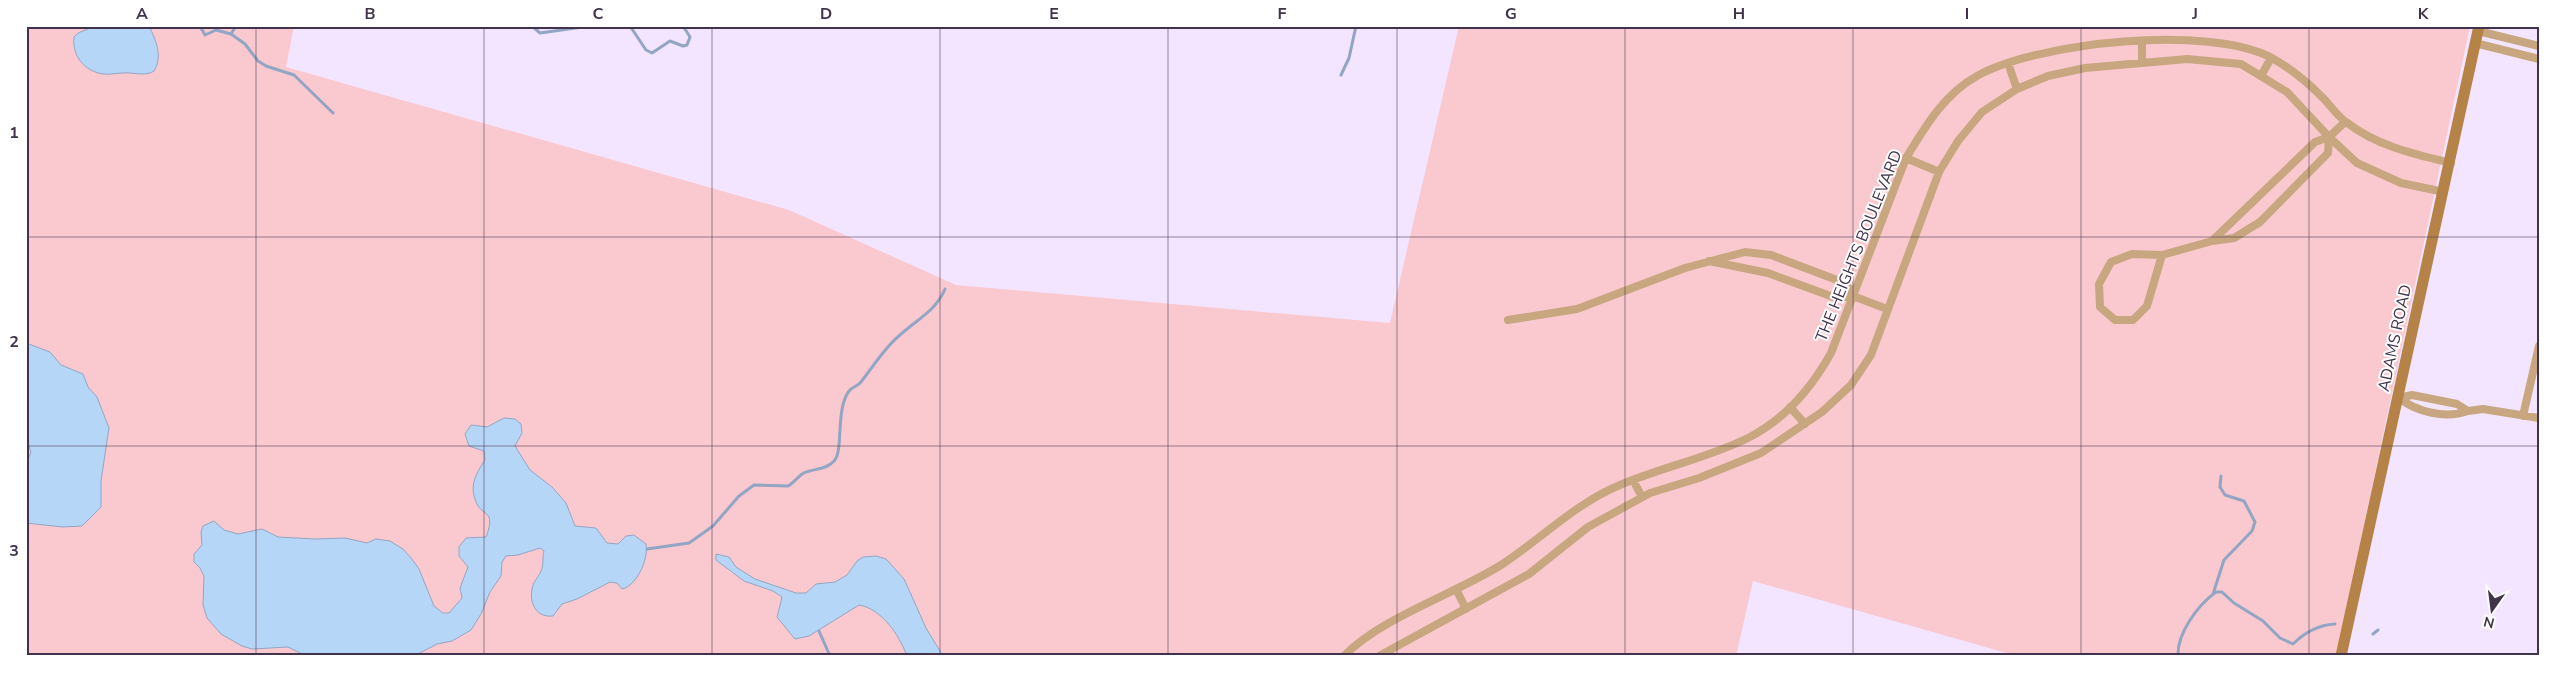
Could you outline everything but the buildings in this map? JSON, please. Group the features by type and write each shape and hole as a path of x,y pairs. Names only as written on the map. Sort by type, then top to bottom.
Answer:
{"main road":[{"name":"ADAMS ROAD","path":"2341,656 2451,163 2478,29"}],"street":[{"path":"2478,29 2539,46"},
{"name":"THE HEIGHTS BOULEVARD","path":"1344,656 1372,634 1500,565 1578,508 1618,485 1750,438 1807,392 1824,367 1839,336 1906,158 1923,130 1947,98 1977,76 2008,63 2053,52 2142,41 2191,40 2216,42 2232,45 2272,58 2320,94 2345,122 2391,148 2451,163"},
{"path":"2142,41 2142,63"},
{"path":"2475,44 2539,58"},
{"path":"2261,76 2272,58"},
{"path":"1379,656 1529,574 1588,527 1642,497 1699,478 1761,454 1822,412 1858,376 1871,355 1939,172 1958,141 1982,112 2017,88 2048,76 2085,68 2187,59 2241,64 2287,92 2329,138 2357,163 2401,183 2444,192"},
{"path":"2008,63 2017,88"},
{"path":"2212,241 2315,142 2329,138 2345,122"},
{"path":"2162,255 2147,306 2133,320 2115,320 2100,307 2099,284 2111,262 2132,254 2162,255 2212,241 2234,238 2260,222 2328,153 2329,138"},
{"path":"1906,158 1939,172"},
{"path":"1508,320 1577,309 1709,261 1745,252 1770,255 1843,282 1853,296"},
{"path":"1709,261 1768,274 1836,298 1853,296 1887,309"},
{"path":"2523,416 2539,346"},
{"path":"2398,398 2412,395 2457,404 2468,411"},
{"path":"2398,398 2412,408 2454,416 2468,411 2483,409 2539,418"},
{"path":"1790,407 1805,424"},
{"path":"1633,480 1642,497"},
{"path":"1456,589 1466,609"}],"shaded area":[{"path":"26,26 294,26 286,67 789,210 956,285 1390,323 1459,26 2470,26 2336,656 2017,656 1753,581 1736,656 26,656"}],"water":[{"path":"95,26 149,26 158,54 157,66 154,71 143,74 105,74 90,70 77,56 74,37 78,33"},
{"path":"26,343 50,352 61,365 83,374 88,387 97,397 109,428 101,481 101,507 82,526 63,527 26,523 26,465 31,452 26,438"},
{"path":"504,418 515,419 521,424 522,433 515,446 530,470 552,487 566,503 575,526 596,528 607,543 618,544 626,536 634,535 646,544 644,564 633,583 622,589 617,583 610,582 577,599 562,604 553,616 547,616 537,611 531,597 533,585 542,569 544,551 540,548 518,555 506,556 502,562 501,576 490,592 481,614 471,630 452,641 437,644 414,656 306,656 288,647 252,649 242,646 221,634 207,618 203,605 204,576 194,562 194,554 202,545 201,532 203,526 214,521 224,530 238,534 262,529 278,537 345,538 367,543 376,539 390,541 403,549 419,569 434,606 443,613 449,613 462,598 460,588 468,567 459,556 459,547 466,538 486,537 490,519 478,506 473,493 476,476 485,460 484,451 469,446 465,434 471,425 487,427"},
{"path":"716,554 729,557 736,567 755,579 796,593 806,593 816,584 835,582 847,575 857,561 863,557 876,556 886,559 904,579 926,628 943,656 907,656 889,624 875,612 859,605 809,636 795,639 777,617 782,597 773,591 744,581 716,560"}],"waterway":[{"path":"200,26 205,35 216,30 231,34 245,44 258,61 266,66 294,75 333,113"},
{"path":"231,34 236,26"},
{"path":"532,26 540,33 590,26"},
{"path":"630,26 646,50 652,53 670,41 683,46 687,45 690,37 683,26"},
{"path":"1341,75 1349,58 1356,26"},
{"path":"647,549 689,543 713,526 739,496 754,485 788,486 802,474 823,468 834,461 839,449 842,409 849,391 861,382 894,340 931,309 945,289"},
{"path":"2213,594 2224,560 2252,531 2255,522 2244,501 2225,495 2220,487 2221,476"},
{"path":"2178,656 2181,638 2190,620 2202,604 2216,592 2222,592 2234,603 2263,621 2280,638 2293,644 2312,630 2335,624"},
{"path":"2373,634 2378,630"},
{"path":"819,631 830,656"}]}
